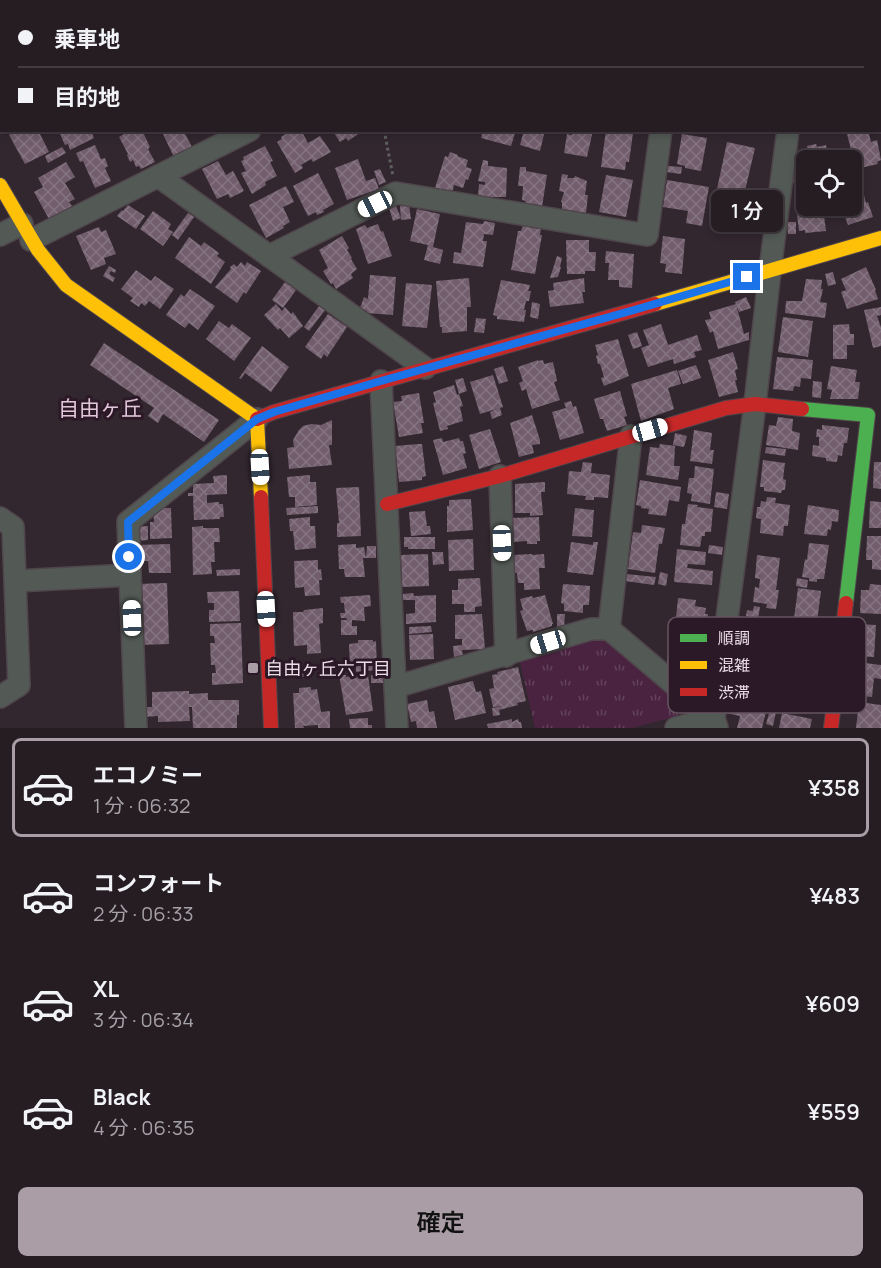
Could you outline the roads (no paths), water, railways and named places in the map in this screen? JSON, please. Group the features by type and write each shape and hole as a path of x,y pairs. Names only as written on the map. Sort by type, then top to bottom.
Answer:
{"street":[{"path":"0,235 26,232 158,176 246,132"},
{"path":"269,256 396,193 647,235 661,132"},
{"path":"729,617 788,132"},
{"path":"158,176 425,368"},
{"path":"0,185 26,232 51,270 66,285 257,419"},
{"path":"136,728 128,522 257,419 425,368 881,238"},
{"path":"381,381 397,728"},
{"path":"387,504 500,476 726,408 755,404 868,415 844,617"},
{"path":"257,419 271,728"},
{"path":"609,629 631,436"},
{"path":"500,476 506,656"},
{"path":"0,518 13,527 19,685 0,697"},
{"path":"16,581 130,575"},
{"path":"395,687 591,629 609,629 668,681"},
{"path":"705,713 716,723"},
{"path":"831,728 833,713"},
{"path":"676,728 716,723"}],"place":[{"name":"自由ヶ丘六丁目","path":"253,668"}],"district":[{"name":"自由ヶ丘","path":"100,408"}]}
